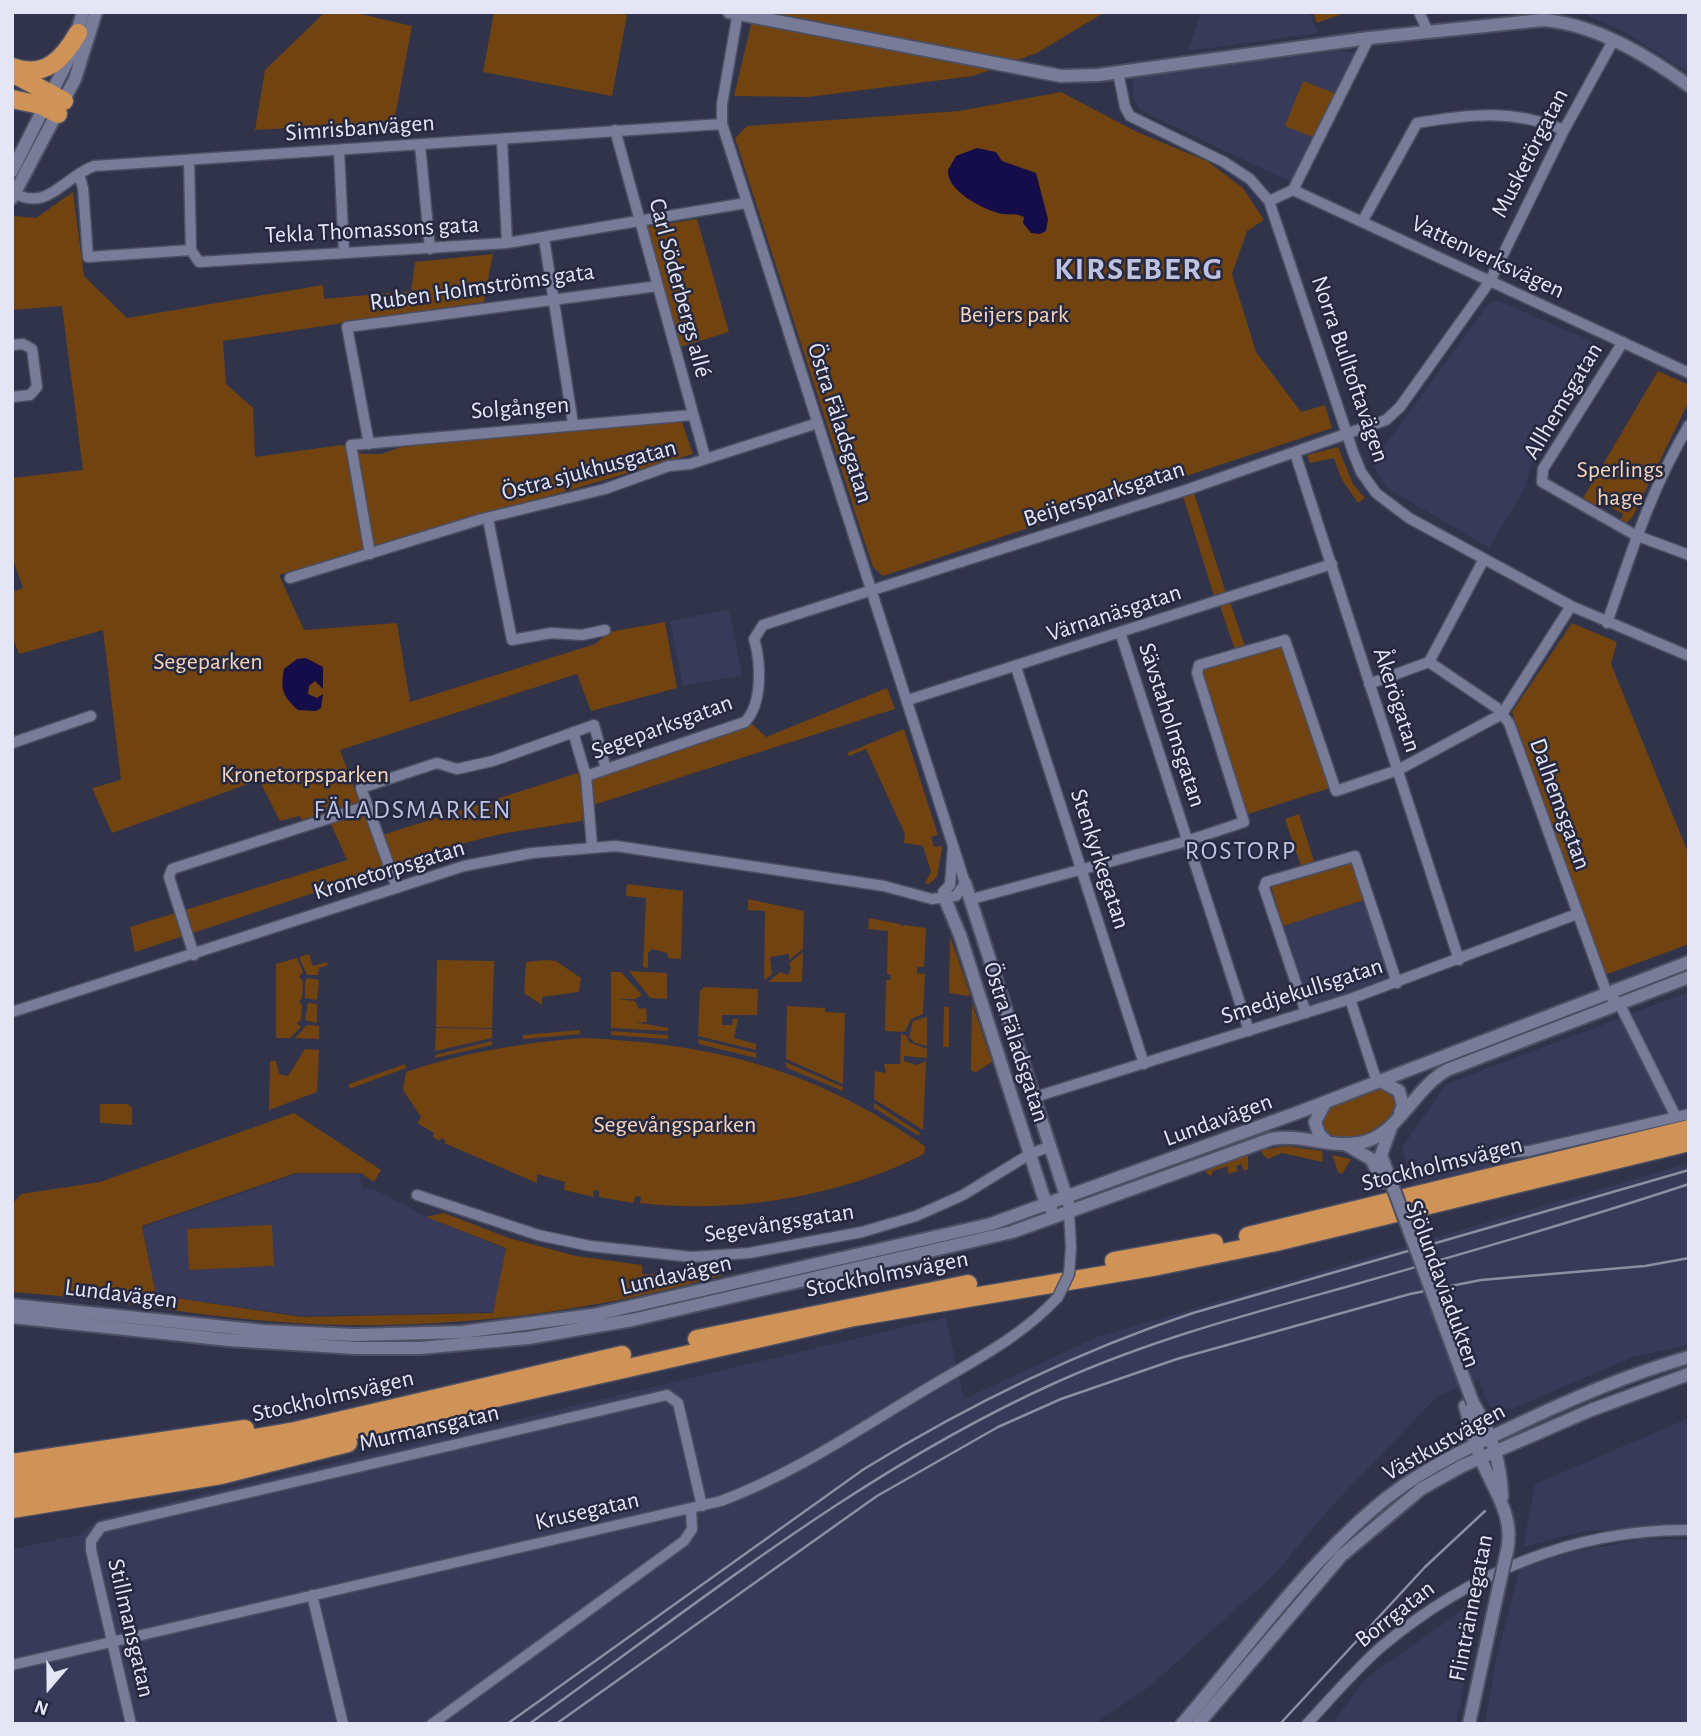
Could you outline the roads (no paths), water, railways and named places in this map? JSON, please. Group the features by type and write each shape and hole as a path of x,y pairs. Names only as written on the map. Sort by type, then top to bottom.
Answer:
{"highway":[{"path":"12,67 32,71 53,66 63,57 78,33"},
{"path":"12,73 55,104"},
{"path":"12,99 55,104"},
{"name":"Stockholmsvägen","path":"97,1473 903,1294 1245,1237 1683,1123"},
{"name":"Stockholmsvägen","path":"97,1473 157,1472 895,1309 1158,1266 1276,1242 1689,1142"},
{"path":"12,1509 230,1474 608,1371"},
{"path":"12,1463 173,1441 513,1380"},
{"path":"12,1480 97,1473"},
{"path":"12,1494 97,1473"}],"main road":[{"path":"13,195 55,104 83,12"},
{"path":"12,171 78,69 96,12"},
{"path":"735,13 1060,76 1118,72 1370,38 1543,20 1576,26 1613,41 1689,86"},
{"name":"Östra Fäladsgatan","path":"944,896 960,936 1046,1204 1063,1215 1067,1197 965,883"},
{"name":"Lundavägen","path":"12,1306 307,1334 409,1335 474,1331 571,1319 991,1224 1325,1103 1689,962"},
{"name":"Lundavägen","path":"12,1317 291,1345 420,1348 589,1329 1012,1232 1271,1139 1287,1136 1340,1143 1367,1141 1397,1118 1424,1087 1447,1070 1689,977"},
{"path":"1379,1081 1399,1091 1403,1105 1397,1118"},
{"path":"1325,1103 1315,1122 1319,1134 1326,1141"},
{"name":"Sjölundaviadukten","path":"1397,1118 1384,1139 1381,1155 1386,1180 1469,1405 1481,1459"},
{"name":"Sjölundaviadukten","path":"1340,1143 1363,1152 1386,1180"},
{"name":"Västkustvägen","path":"1182,1724 1345,1534 1375,1506 1422,1473 1491,1437 1597,1387 1689,1357"},
{"name":"Västkustvägen","path":"1198,1724 1340,1556 1421,1489 1622,1396 1689,1374"},
{"name":"Sjölundaviadukten","path":"1469,1405 1491,1437 1496,1452"},
{"name":"Flintrännegatan","path":"1496,1452 1501,1474 1502,1501"},
{"name":"Flintrännegatan","path":"1469,1724 1510,1531 1502,1501 1481,1459"}],"street":[{"path":"1419,12 1428,32"},
{"name":"Östra Fäladsgatan","path":"735,13 722,104 722,124 965,883"},
{"path":"1269,201 1293,190 1370,38"},
{"name":"Musketörgatan","path":"1348,435 1386,420 1400,407 1490,281 1564,130 1613,41"},
{"name":"Norra Bulltoftavägen","path":"1118,72 1125,107 1134,120 1224,162 1250,179 1269,201 1361,472 1388,504 1571,606 1689,656"},
{"path":"1362,222 1417,123 1475,113 1497,113 1540,120 1564,130"},
{"name":"Simrisbanvägen","path":"13,195 39,200 94,166 722,124"},
{"name":"Carl Söderbergs allé","path":"615,130 705,457"},
{"path":"502,139 507,243"},
{"path":"420,145 430,249"},
{"path":"339,151 344,253"},
{"path":"189,161 191,250"},
{"name":"Tekla Thomassons gata","path":"79,174 83,188 88,257 191,250 198,262 507,243 746,203"},
{"name":"Vattenverksvägen","path":"1293,190 1689,373"},
{"path":"544,238 573,425"},
{"name":"Ruben Holmströms gata","path":"369,444 347,327 658,286"},
{"name":"Allhemsgatan","path":"1623,342 1543,469 1542,482 1635,535"},
{"path":"12,345 23,344 32,349 37,387 30,395 12,397"},
{"name":"Solgången","path":"370,554 351,445 692,415"},
{"name":"Östra sjukhusgatan","path":"290,578 493,518 605,489 669,466 690,464 818,423"},
{"path":"1608,623 1635,535 1671,454 1689,425"},
{"name":"Beijersparksgatan","path":"872,592 1348,435"},
{"name":"Åkerögatan","path":"1296,453 1459,960"},
{"path":"493,518 512,640 551,633 582,635 605,630"},
{"path":"1635,535 1689,555"},
{"path":"1369,684 1429,662 1484,559"},
{"name":"Värnanäsgatan","path":"908,700 1332,564"},
{"name":"Segeparksgatan","path":"586,776 745,722 757,691 761,663 754,639 757,631 763,625 872,592"},
{"path":"972,899 1187,841 1244,822 1197,673 1199,665 1285,640 1336,791 1398,770 1502,714 1571,606"},
{"name":"Sävstaholmsgatan","path":"1120,632 1249,1031"},
{"name":"Dalhemsgatan","path":"1429,662 1502,714 1509,723 1607,994"},
{"name":"Stenkyrkegatan","path":"1016,667 1144,1064"},
{"path":"12,743 91,716"},
{"path":"573,732 594,725 606,769"},
{"name":"Segeparksgatan","path":"367,806 361,788 437,763 457,769 493,761 573,732 586,776 592,846"},
{"path":"194,955 169,877 172,869 367,806 397,888"},
{"name":"Östra Fäladsgatan","path":"951,880 953,841"},
{"name":"Kronetorpsgatan","path":"12,1013 464,866 532,853 592,846 654,850 944,896"},
{"path":"1306,1013 1264,888 1266,881 1355,856 1397,983"},
{"path":"951,880 965,883 961,892 944,896 951,880"},
{"name":"Smedjekullsgatan","path":"1035,1097 1350,999 1577,914"},
{"path":"1607,994 1619,1003 1683,1123"},
{"path":"1350,999 1379,1081"},
{"path":"1494,1154 1529,1152 1683,1123 1689,1114"},
{"name":"Segevångsgatan","path":"417,1195 538,1235 590,1246 692,1257 738,1254 862,1233 916,1216 983,1185 1030,1154 1051,1146"},
{"name":"Krusegatan","path":"12,1665 691,1509 768,1484 1015,1334 1058,1297 1069,1275 1071,1247 1063,1215"},
{"name":"Murmansgatan","path":"91,1541 102,1527 667,1395 678,1404 702,1506"},
{"path":"432,1724 684,1541 692,1529 691,1509"},
{"name":"Borrgatan","path":"1307,1724 1379,1649 1421,1615 1523,1559 1610,1536 1689,1530"},
{"name":"Stillmansgatan","path":"91,1541 131,1724"},
{"path":"312,1595 344,1724"}],"railway":[{"path":"507,1724 864,1469 943,1423 1024,1382 1107,1345 1193,1313 1689,1170"},
{"path":"529,1724 721,1585 851,1496 986,1416 1057,1382 1129,1353 1203,1328 1521,1236 1689,1184"},
{"path":"556,1724 877,1496 998,1427 1061,1399 1177,1359 1410,1294 1481,1280 1645,1266 1689,1258"},
{"path":"1280,1724 1425,1567 1485,1511"}],"district":[{"name":"KIRSEBERG","path":"1139,269"},
{"name":"FÄLADSMARKEN","path":"413,810"},
{"name":"ROSTORP","path":"1241,851"}],"park label":[{"name":"Beijers park","path":"1014,315"},
{"name":"Sperlings hage","path":"1620,484"},
{"name":"Segeparken","path":"208,662"},
{"name":"Kronetorpsparken","path":"305,775"},
{"name":"Segevångsparken","path":"675,1125"}]}
